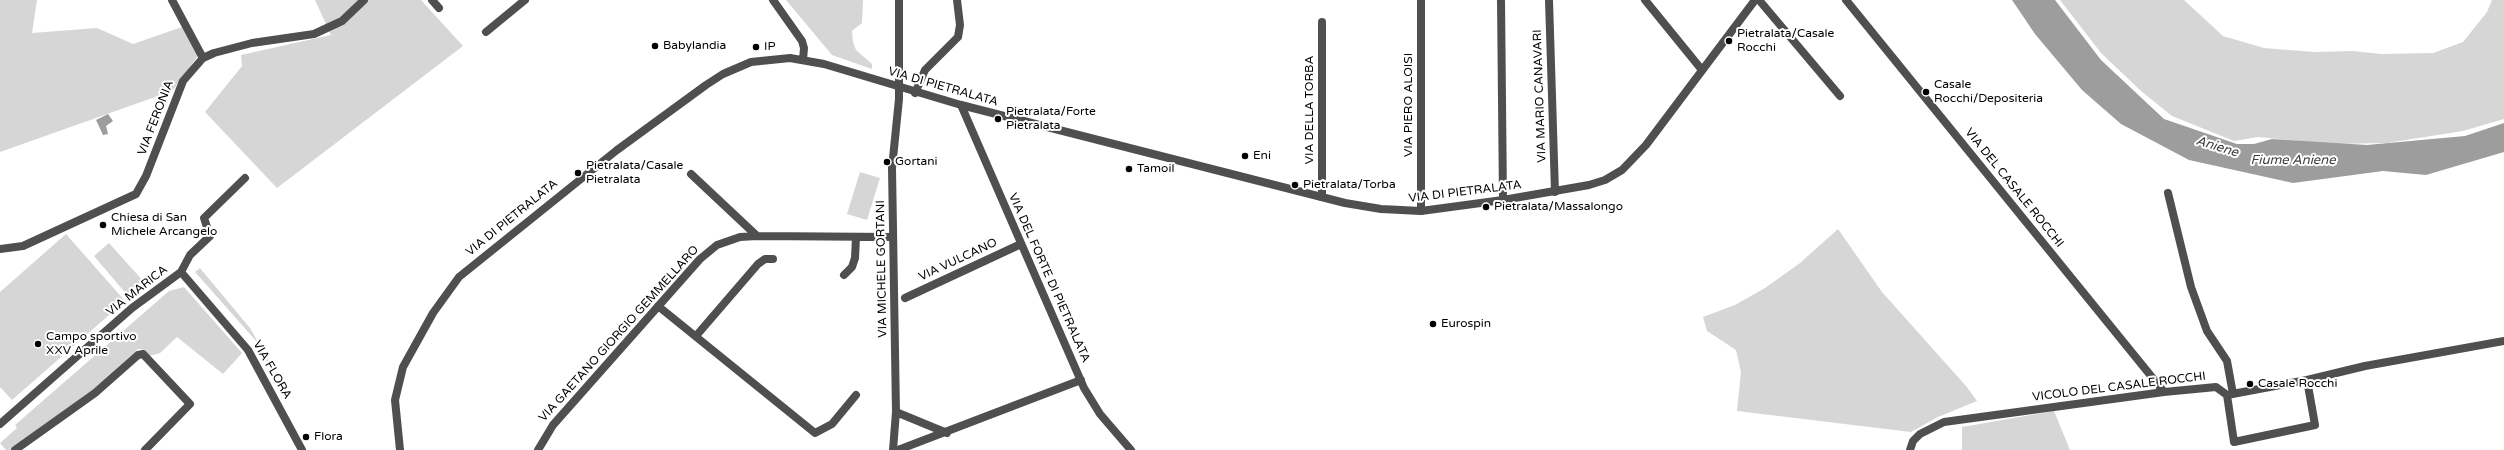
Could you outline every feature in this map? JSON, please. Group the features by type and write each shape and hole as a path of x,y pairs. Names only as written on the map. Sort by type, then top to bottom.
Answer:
{"street":[{"path":"172,0 203,58"},
{"name":"VIA FERONIA","path":"0,249 23,246 136,194 146,176 183,81 203,58 214,53 252,44 314,34 342,21 364,0"},
{"path":"432,0 439,8"},
{"path":"486,32 525,0"},
{"path":"773,0 802,41 804,48 803,60"},
{"name":"VIA MICHELE GORTANI","path":"893,450 896,412 892,168 899,99 899,0"},
{"path":"915,92 925,70 960,34 957,0"},
{"name":"VIA PIERO ALOISI","path":"1420,0 1421,211"},
{"path":"1501,0 1503,200"},
{"name":"VIA MARIO CANAVARI","path":"1549,0 1555,192"},
{"path":"1645,0 1702,70"},
{"name":"VIA DI PIETRALATA","path":"400,450 395,400 402,368 433,313 459,277 617,150 714,80 734,69 758,61 783,58 803,60 841,69 898,88 961,105 1322,197 1373,208 1421,211 1555,192 1595,184 1625,168 1646,145 1755,0"},
{"path":"1760,0 1840,96"},
{"name":"VIA DEL CASALE ROCCHI","path":"1846,0 2164,392"},
{"name":"VIA DELLA TORBA","path":"1322,22 1322,197"},
{"name":"VIA DEL FORTE DI PIETRALATA","path":"961,105 1081,380 1100,414 1131,450"},
{"path":"691,174 756,236"},
{"path":"181,272 190,255 210,236 204,218 245,178"},
{"path":"2168,193 2191,287 2207,331 2227,361 2234,442 2315,424 2307,380"},
{"name":"VIA GAETANO GIORGIO GEMMELLARO","path":"538,450 553,425 700,259 716,245 740,237 756,236 893,237"},
{"path":"844,275 852,267 855,258 856,237"},
{"name":"VIA VULCANO","path":"905,298 1021,244"},
{"path":"696,336 758,264 765,259 773,259"},
{"name":"VIA MARICA","path":"0,424 132,308 181,272"},
{"name":"VIA FLORA","path":"181,272 248,350 302,450"},
{"path":"658,306 814,433 832,424 856,395"},
{"path":"2230,394 2307,380 2357,367 2504,342"},
{"path":"15,450 95,393 138,355 143,354 190,404 145,450"},
{"path":"898,450 948,433 1081,380"},
{"name":"VICOLO DEL CASALE ROCCHI","path":"1910,450 1913,441 1920,434 1944,422 2164,392 2216,388 2230,394"},
{"path":"896,412 948,433"}],"shaded area":[{"path":"0,0 37,0 32,33 97,28 133,44 182,27 198,56 172,91 0,152"},
{"path":"315,0 421,0 463,46 277,188 205,112 242,66 241,55 331,35"},
{"path":"786,0 863,0 862,23 852,31 853,42 856,50 872,64 872,69 832,55"},
{"path":"2060,0 2184,0 2223,36 2264,48 2314,52 2353,51 2381,54 2433,53 2463,42 2487,12 2492,0 2504,0 2504,119 2463,131 2387,143 2332,144 2258,137 2234,141 2172,116 2141,91 2101,53"},
{"path":"860,172 880,178 867,220 847,214"},
{"path":"1838,229 1882,292 1966,386 1977,401 1938,417 1911,432 1737,411 1741,372 1736,350 1707,331 1703,317 1735,305 1765,288 1800,263"},
{"name":"Campo sportivo XXV Aprile","path":"66,234 125,301 12,400 0,387 0,292"},
{"path":"109,243 144,282 128,296 94,256"},
{"path":"200,268 250,328 272,367 270,368 257,342 195,272"},
{"path":"184,287 242,353 223,374 177,337 160,353 149,356 141,349 138,349 90,392 9,450 6,450 0,443 17,428 15,425 169,291"},
{"path":"2054,411 2070,450 1962,450 1962,427"}],"water":[{"name":"Fiume Aniene","path":"2012,0 2055,0 2101,60 2164,119 2237,144 2254,144 2272,139 2367,145 2465,136 2504,123 2504,152 2426,175 2383,171 2293,183 2189,160 2121,124 2082,90 2035,34"},
{"path":"108,114 113,121 106,126 108,134 103,135 96,120"}],"place":[{"name":"Pietralata/Casale Rocchi","path":"1729,41"},
{"name":"Babylandia","path":"655,46"},
{"name":"IP","path":"756,47"},
{"name":"Casale Rocchi/Depositeria","path":"1926,92"},
{"name":"Pietralata/Forte Pietralata","path":"998,119"},
{"name":"Eni","path":"1245,156"},
{"name":"Gortani","path":"887,162"},
{"name":"Tamoil","path":"1129,169"},
{"name":"Pietralata/Casale Pietralata","path":"578,173"},
{"name":"Pietralata/Torba","path":"1295,185"},
{"name":"Pietralata/Massalongo","path":"1486,207"},
{"name":"Chiesa di San Michele Arcangelo","path":"103,225"},
{"name":"Eurospin","path":"1433,324"},
{"name":"Campo sportivo XXV Aprile","path":"38,344"},
{"name":"Casale Rocchi","path":"2250,384"},
{"name":"Flora","path":"306,437"}],"water label":[{"name":"Aniene","path":"2217,147"}]}
